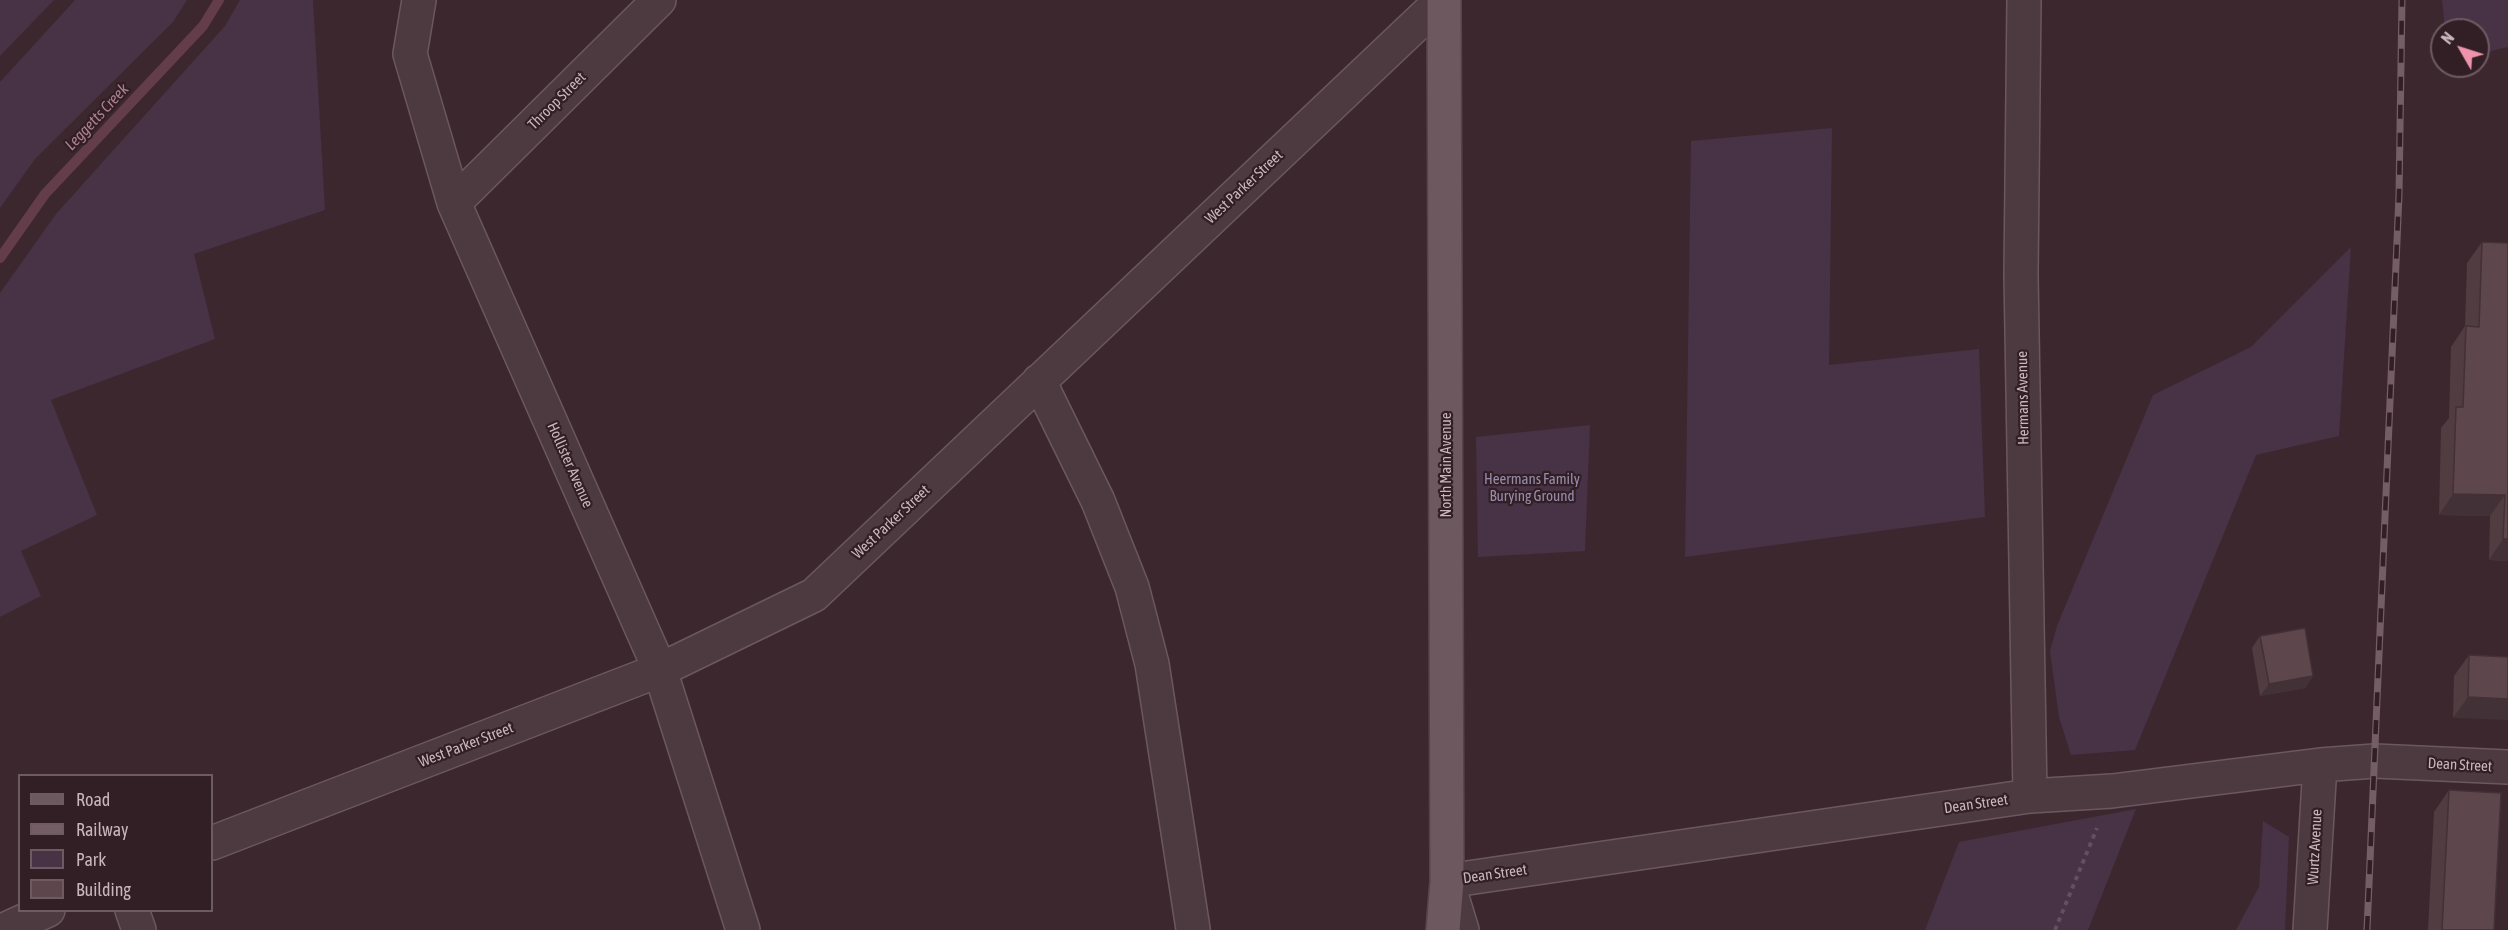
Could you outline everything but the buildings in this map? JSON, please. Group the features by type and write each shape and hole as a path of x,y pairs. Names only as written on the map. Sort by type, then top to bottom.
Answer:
{"main road":[{"name":"North Main Avenue","path":"1443,0 1447,881 1443,930"}],"street":[{"name":"Hollister Avenue","path":"419,0 410,54 454,203 660,670 743,930"},
{"name":"Throop Street","path":"454,203 659,0"},
{"name":"West Parker Street","path":"213,843 660,670 814,595 1443,0"},
{"name":"Hermans Avenue","path":"2024,0 2021,274 2030,796"},
{"path":"1040,381 1098,501 1132,586 1152,664 1193,929"},
{"name":"Dean Street","path":"1447,881 2030,796 2112,791 2320,765 2375,761 2508,767"},
{"name":"Wurtz Avenue","path":"2310,930 2320,765"},
{"path":"1447,881 1462,930"},
{"path":"4,930 44,912"},
{"path":"133,912 139,930"}],"path":[{"path":"2055,930 2112,791"}],"green space":[{"path":"0,0 54,0 0,56"},
{"path":"75,0 187,0 173,22 35,159 0,208 0,82"},
{"path":"240,0 313,0 325,210 194,254 215,339 51,400 97,515 21,551 41,596 0,617 0,293 56,214 225,26"},
{"path":"2442,0 2508,0 2508,47 2490,51 2490,18 2444,18"},
{"path":"1832,128 1829,365 1979,349 1985,517 1685,557 1691,141"},
{"path":"2351,247 2339,436 2256,455 2135,750 2071,755 2059,717 2050,651 2057,626 2153,395 2251,347"},
{"name":"Heermans Family Burying Ground","path":"1590,425 1585,551 1478,557 1476,437"},
{"path":"2136,809 2088,930 1925,930 1959,842"},
{"path":"2263,821 2289,837 2285,930 2236,930 2259,887"}],"waterway":[{"name":"Leggetts Creek","path":"0,258 45,194 203,26 219,0"}],"railway":[{"path":"2367,930 2399,195 2402,0"}]}
